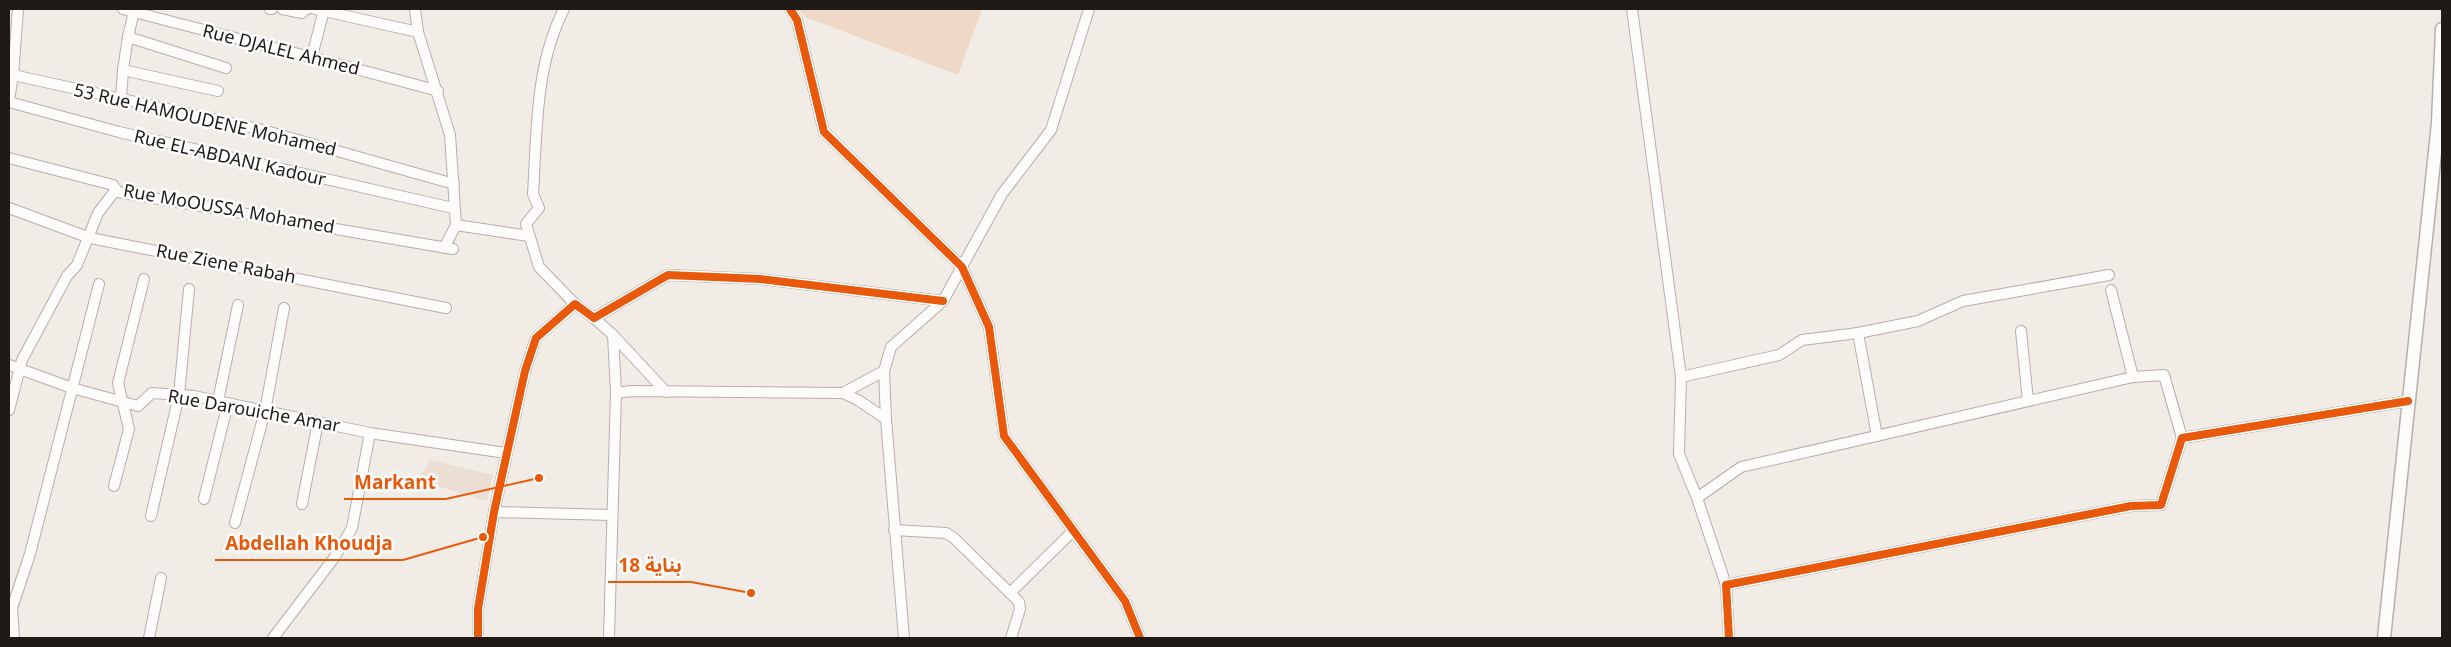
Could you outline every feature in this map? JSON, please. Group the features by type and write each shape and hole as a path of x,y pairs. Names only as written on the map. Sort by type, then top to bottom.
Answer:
{"street":[{"path":"9,101 18,9"},
{"path":"282,9 302,14 305,9 308,9"},
{"path":"312,56 320,9 418,32"},
{"path":"415,9 418,32 438,91 450,135 454,184 453,208 456,225 529,236"},
{"path":"564,9 552,33 539,94 533,194 539,208 526,224 529,236 539,267 575,304 613,335 666,392"},
{"path":"790,9 797,20 824,132 962,267 989,326 1004,436 1124,601 1140,638"},
{"path":"904,638 886,419 884,371 891,347 943,301 1002,194 1051,130 1089,9"},
{"path":"1632,9 1681,377 1679,454 1697,498 1726,586 1730,638"},
{"path":"122,99 123,70 128,37 128,10"},
{"name":"Rue DJALEL Ahmed","path":"128,10 223,36 312,56 438,91"},
{"path":"2384,638 2408,401 2440,123 2442,29"},
{"path":"128,37 226,68"},
{"path":"123,70 218,91"},
{"name":"53 Rue HAMOUDENE Mohamed","path":"13,75 259,129 454,184"},
{"name":"Rue EL-ABDANI Kadour","path":"9,101 119,132 453,208"},
{"name":"Rue MoOUSSA Mohamed","path":"9,158 113,185 118,192 448,249 456,225"},
{"path":"9,410 14,367 67,276 76,264 98,213 106,205 114,192"},
{"name":"Rue Ziene Rabah","path":"9,208 88,237 446,308"},
{"path":"594,318 668,275 760,279 943,301"},
{"path":"1681,377 1779,354 1802,340 1858,333 1918,321 1963,301 2109,275"},
{"path":"114,486 129,429 118,383 144,279"},
{"path":"14,638 11,607 30,554 99,284"},
{"path":"151,516 180,395 188,289"},
{"path":"2111,290 2133,377"},
{"path":"478,638 478,609 494,512 525,371 536,338 575,304"},
{"path":"204,499 223,402 238,305"},
{"path":"236,523 265,411 284,308"},
{"path":"2021,331 2028,401"},
{"path":"1858,333 1877,436"},
{"path":"609,638 616,393 613,335"},
{"name":"Rue Darouiche Amar","path":"14,367 72,388 138,406 152,393 180,395 223,402 370,433 506,453"},
{"path":"843,393 884,371"},
{"path":"1697,498 1741,467 2133,377 2164,375 2182,438 2161,505 2131,506 1726,586"},
{"path":"616,393 843,393 858,400 886,419"},
{"path":"2182,438 2408,401"},
{"path":"302,504 318,422"},
{"path":"273,638 334,558 352,528 370,433"},
{"path":"494,512 612,515"},
{"path":"894,530 949,535 1010,593 1020,606 1011,638"},
{"path":"1010,593 1073,531"},
{"path":"149,638 161,578"}],"shaded area":[{"path":"799,9 982,9 958,75 805,17"},
{"path":"430,460 493,475 487,501 418,480"}],"cycle path":[{"path":"790,9 797,20 824,132 962,267 989,327 1004,436 1125,601 1140,638"},
{"path":"478,638 478,609 494,512 525,371 536,338 575,304 594,318 668,275 760,279 943,301"},
{"path":"1729,638 1726,585 2131,506 2161,505 2182,438 2408,401"}],"place":[{"name":"Markant","path":"539,478"},
{"name":"Abdellah Khoudja","path":"483,537"},
{"name":"بناية 18","path":"751,593"}]}
